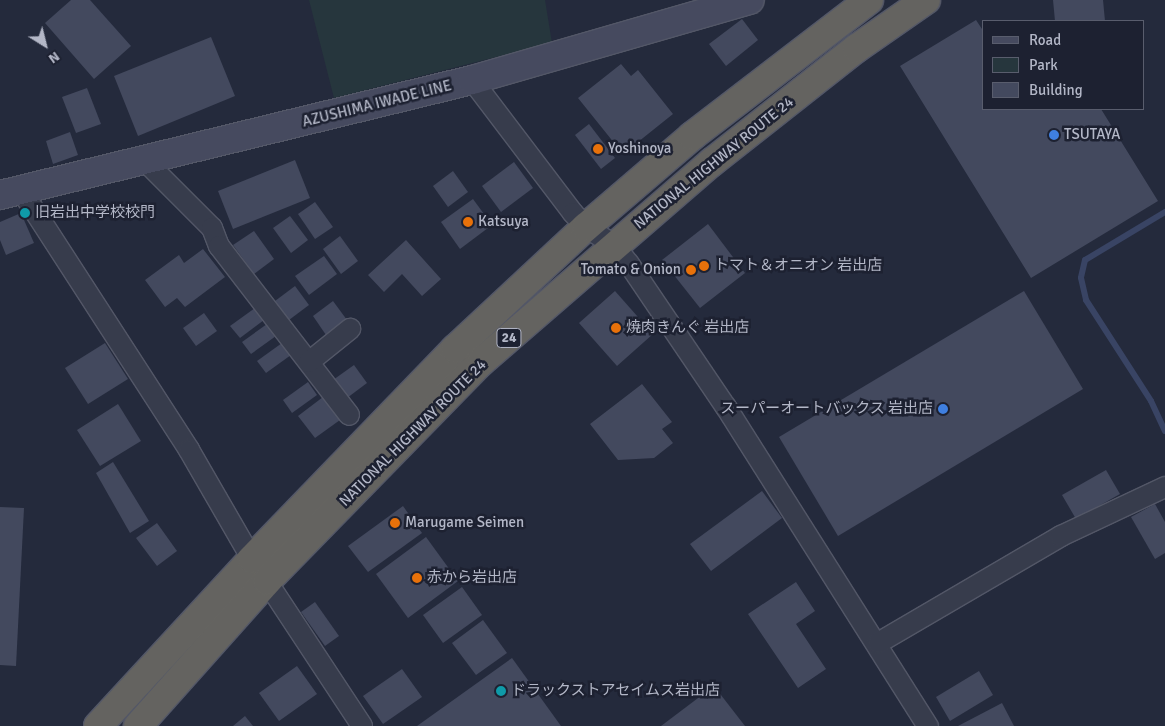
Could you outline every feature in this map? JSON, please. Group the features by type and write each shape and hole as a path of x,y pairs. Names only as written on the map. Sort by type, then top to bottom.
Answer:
{"highway":[{"name":"NATIONAL HIGHWAY ROUTE 24","path":"138,726 259,570 455,349 586,227 692,136 837,22 869,0"},
{"name":"NATIONAL HIGHWAY ROUTE 24","path":"98,726 259,570 481,362 614,245 712,162 850,54 926,0"}],"main road":[{"name":"AZUSHIMA IWADE LINE","path":"10,192 472,80 750,0"}],"street":[{"path":"472,80 586,227 614,245 726,407 757,458 878,643 928,726"},
{"path":"144,160 212,228 219,246 349,415"},
{"path":"10,192 189,450 259,570 362,726"},
{"path":"309,362 350,330"},
{"path":"878,643 1061,536 1165,487"}],"green space":[{"path":"309,0 545,0 552,43 334,98"}],"building":[{"path":"71,0 90,0 131,46 94,79 45,23"},
{"path":"1053,0 1103,0 1105,20 1055,20"},
{"path":"742,19 758,40 726,66 709,44"},
{"path":"976,20 982,29 982,110 1102,110 1158,201 1031,278 900,66"},
{"path":"211,37 235,96 138,136 114,76"},
{"path":"621,64 631,76 638,70 673,114 623,154 578,98"},
{"path":"87,88 101,124 76,133 62,97"},
{"path":"589,124 615,158 601,169 575,135"},
{"path":"70,132 78,155 53,164 46,141"},
{"path":"295,160 310,198 233,229 218,191"},
{"path":"514,162 533,188 501,212 482,186"},
{"path":"453,171 468,192 448,207 433,186"},
{"path":"473,199 492,225 460,249 441,222"},
{"path":"315,202 333,227 315,239 298,214"},
{"path":"21,213 34,243 6,255 0,240 0,222"},
{"path":"290,216 308,240 291,253 273,228"},
{"name":"トマト＆オニオン 岩出店","path":"708,224 745,273 700,308 662,260"},
{"path":"254,231 274,259 254,274 233,245"},
{"path":"340,236 358,261 341,274 323,249"},
{"path":"406,240 441,279 422,296 402,274 384,292 368,275"},
{"path":"203,249 225,277 185,307 177,298 165,307 145,280 179,255 184,263"},
{"path":"324,256 337,274 309,295 295,276"},
{"path":"295,286 309,305 289,320 275,301"},
{"name":"焼肉きんぐ 岩出店","path":"615,291 653,334 617,366 579,323"},
{"path":"1024,291 1083,389 838,536 779,437"},
{"path":"333,301 347,320 326,335 313,316"},
{"path":"255,308 264,320 240,338 230,326"},
{"path":"204,313 217,331 196,346 183,328"},
{"path":"267,324 276,336 251,354 242,342"},
{"path":"105,343 128,379 88,404 65,368"},
{"path":"282,343 291,355 266,373 257,361"},
{"path":"354,365 367,383 347,398 333,380"},
{"path":"308,382 317,395 292,413 283,400"},
{"path":"642,384 672,422 662,429 673,443 654,458 618,460 590,424"},
{"path":"323,397 340,420 315,438 298,416"},
{"path":"118,404 141,441 100,466 77,430"},
{"path":"113,462 149,521 130,533 96,473"},
{"path":"1106,470 1120,494 1076,519 1062,495"},
{"path":"762,491 782,518 711,571 690,544"},
{"path":"1155,504 1165,522 1165,553 1155,559 1131,517"},
{"path":"403,506 422,533 368,572 348,546"},
{"path":"0,507 24,508 16,666 0,665"},
{"path":"157,523 177,551 157,566 136,538"},
{"name":"赤から岩出店","path":"426,537 458,581 408,618 376,574"},
{"path":"796,582 815,611 796,624 826,669 798,688 748,614"},
{"path":"462,587 482,615 443,643 423,615"},
{"path":"315,602 339,636 325,646 301,612"},
{"path":"483,620 507,653 476,675 452,643"},
{"name":"ドラックストアセイムス岩出店","path":"512,658 561,726 417,726"},
{"path":"297,666 317,694 279,721 259,693"},
{"path":"402,669 422,697 383,724 363,696"},
{"path":"979,671 993,695 950,721 936,697"},
{"path":"714,686 745,726 661,726"},
{"path":"1002,703 1014,726 958,726"},
{"path":"245,716 253,726 233,726"}],"waterway":[{"path":"1165,212 1085,260 1081,278 1086,300 1151,401 1165,431"}],"place":[{"name":"TSUTAYA","path":"1054,135"},
{"name":"Yoshinoya","path":"598,149"},
{"name":"旧岩出中学校校門","path":"25,213"},
{"name":"Katsuya","path":"468,222"},
{"name":"トマト＆オニオン 岩出店","path":"704,266"},
{"name":"Tomato & Onion","path":"691,270"},
{"name":"焼肉きんぐ 岩出店","path":"616,328"},
{"name":"スーパーオートバックス 岩出店","path":"943,409"},
{"name":"Marugame Seimen","path":"395,523"},
{"name":"赤から岩出店","path":"417,578"},
{"name":"ドラックストアセイムス岩出店","path":"501,691"}]}
